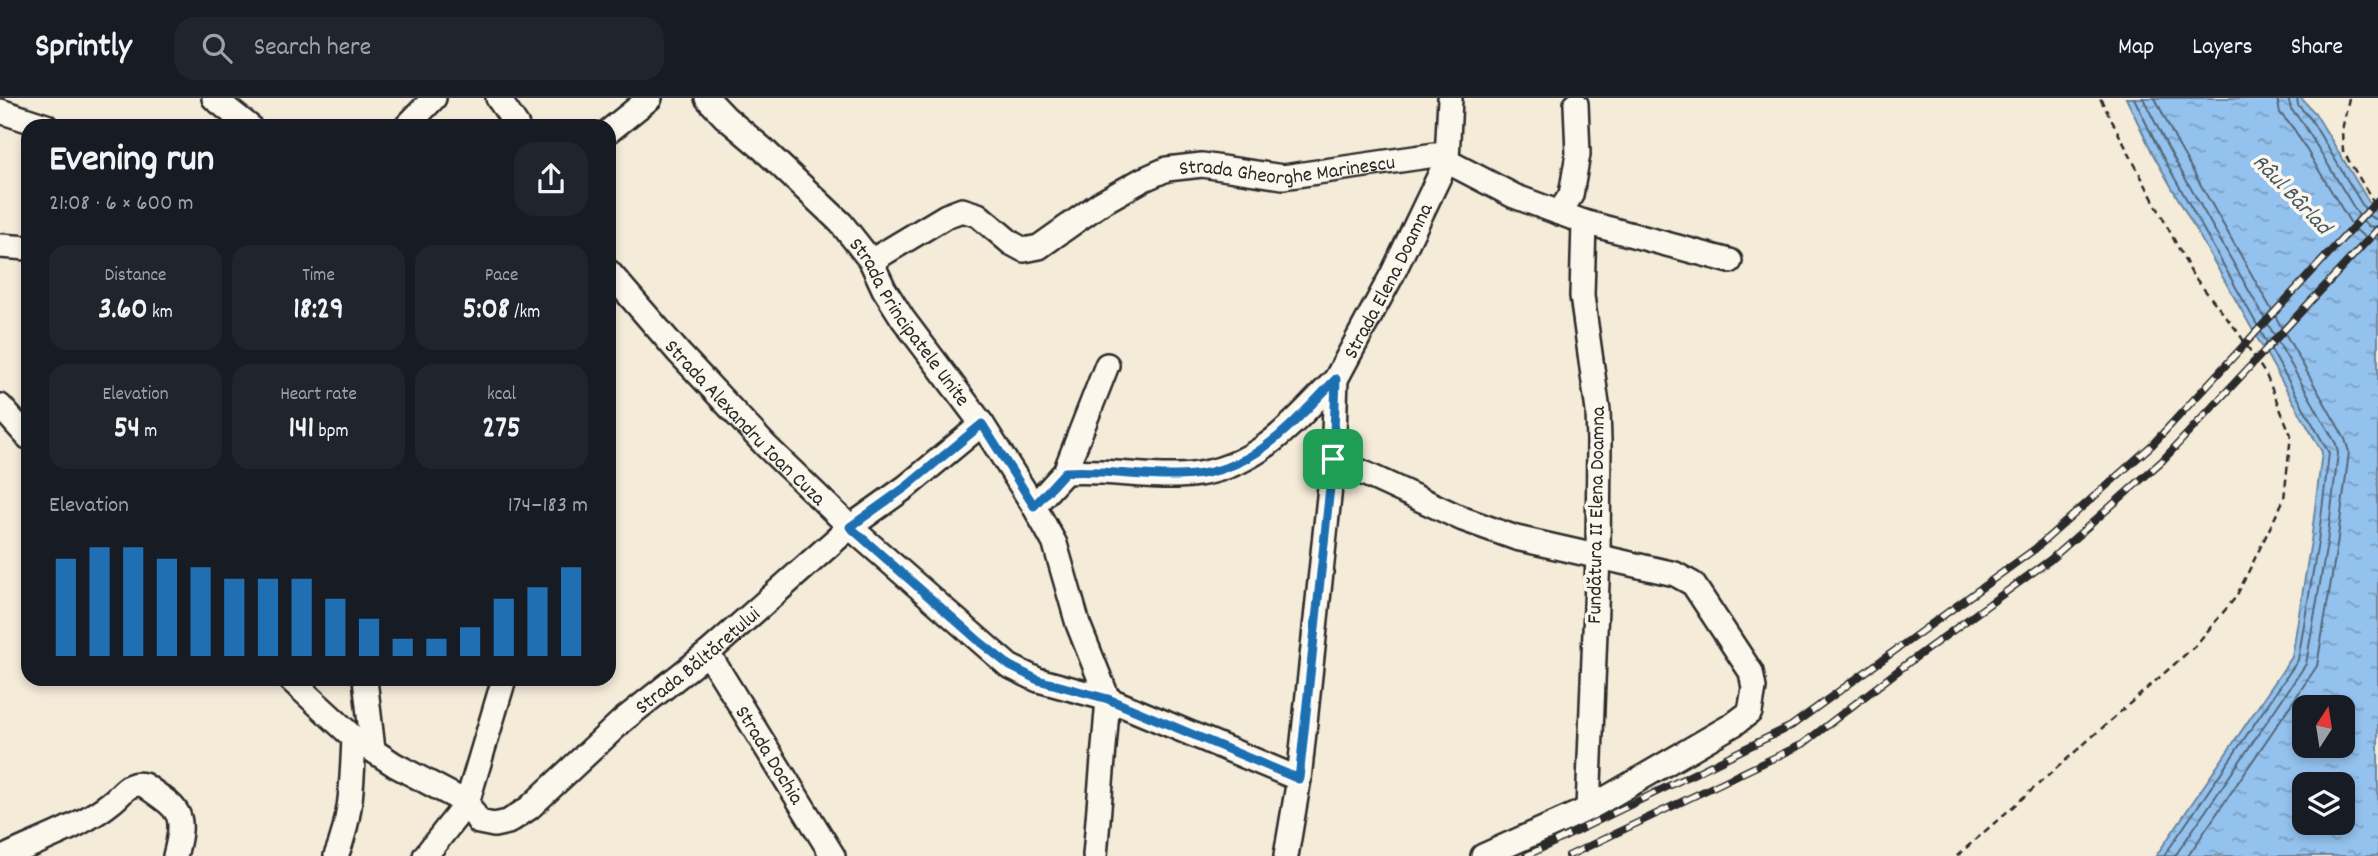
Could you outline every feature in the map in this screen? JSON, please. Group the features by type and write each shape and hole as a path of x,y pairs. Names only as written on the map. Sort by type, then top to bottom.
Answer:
{"street":[{"path":"214,98 240,119"},
{"path":"414,119 434,98"},
{"path":"498,98 512,119"},
{"path":"616,125 650,98"},
{"name":"Strada Principatele Unite","path":"707,98 841,223 871,261 884,289 903,319 982,424 1055,544 1078,624 1108,699"},
{"path":"1447,160 1450,98"},
{"path":"1559,213 1571,195 1578,154 1576,104"},
{"path":"0,111 25,119"},
{"name":"Strada Gheorghe Marinescu","path":"871,261 937,221 962,210 978,215 1011,243 1024,250 1039,247 1101,203 1167,169 1202,165 1283,177 1435,155 1514,196 1584,222 1730,261"},
{"name":"Strada Elena Doamna","path":"1299,779 1333,459 1336,379 1392,275 1447,160"},
{"name":"Fundătura II Elena Doamna","path":"1584,222 1582,296 1598,411 1598,556 1588,809"},
{"path":"0,246 21,247"},
{"name":"Strada Alexandru Ioan Cuza","path":"616,290 766,446 850,527 1010,666 1038,680 1108,699 1299,779"},
{"path":"1034,506 1065,472 1107,365"},
{"path":"1065,472 1085,470 1178,476 1241,463 1277,439 1336,379"},
{"path":"0,406 21,429"},
{"name":"Strada Băltărețului","path":"467,803 480,822 494,825 509,822 529,808 622,721 708,653 850,527 906,487 982,424"},
{"path":"1333,459 1488,529 1550,547 1675,574 1693,584 1751,672 1754,688 1750,712 1734,724 1588,809 1483,856"},
{"name":"Strada Dochia","path":"708,653 833,856"},
{"path":"298,686 363,744 395,765 467,803"},
{"path":"336,856 345,835 363,744 365,686"},
{"path":"425,856 467,803 502,686"},
{"path":"1095,856 1108,699"},
{"path":"1286,856 1299,779"},
{"path":"7,856 74,825 113,801 128,786 139,784 145,785 174,807 180,816 182,825 175,856"}],"path":[{"path":"1957,856 2195,646 2236,597 2284,499 2291,435 2266,375 2238,332 2192,274 2100,98"},
{"path":"2349,98 2342,130 2343,150 2378,209"}],"water":[{"name":"Râul Bârlad","path":"2126,98 2301,98 2315,113 2378,217 2378,856 2156,856 2292,657 2322,452 2154,156"}],"railway":[{"path":"1526,856 1791,726 2035,549 2152,445 2378,200"},
{"path":"1568,856 1803,744 1908,663 2050,560 2162,461 2378,229"}],"route":[{"path":"1336,379 1333,459 1299,779 1108,699 1038,680 1010,666 850,527 906,487 982,424 1034,506 1065,472 1085,470 1178,476 1241,463 1277,439 1336,379"}]}
